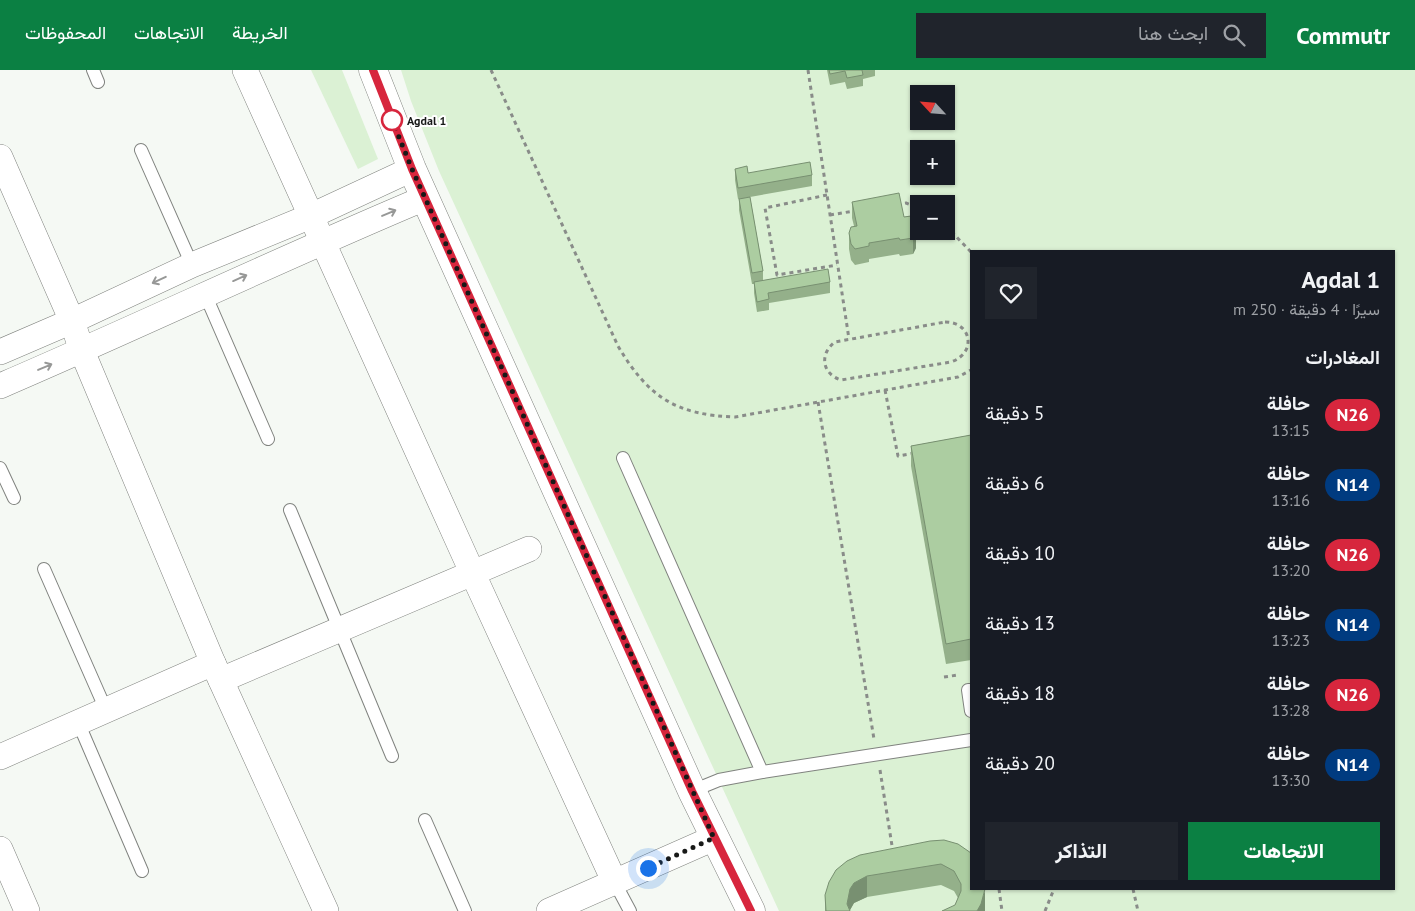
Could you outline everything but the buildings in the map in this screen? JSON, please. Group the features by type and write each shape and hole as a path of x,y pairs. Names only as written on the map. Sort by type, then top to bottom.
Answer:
{"main road":[{"path":"373,70 425,198 692,791 751,911"}],"street":[{"path":"245,70 615,883"},
{"path":"0,156 72,321 82,351 217,672 326,911"},
{"path":"0,352 192,265 311,216 412,169"},
{"path":"0,386 82,351 322,241 425,198"},
{"path":"0,757 106,710 339,629 529,549"},
{"path":"549,911 714,838"},
{"path":"0,849 27,911"}],"lane":[{"path":"141,150 192,265"},
{"path":"204,294 268,439"},
{"path":"623,458 762,772"},
{"path":"0,468 14,498"},
{"path":"290,510 392,756"},
{"path":"44,569 106,710"},
{"path":"970,690 968,690 970,704"},
{"path":"78,722 142,871"},
{"path":"692,791 719,780 762,772 970,740"},
{"path":"425,820 465,911"},
{"path":"615,883 630,911"}],"path":[{"path":"491,70 618,346 631,368 657,396 674,405 716,416 735,417 958,377 970,371"},
{"path":"808,70 850,339"},
{"path":"827,195 765,208 777,275 838,265"},
{"path":"896,205 906,203 910,205"},
{"path":"830,215 858,210"},
{"path":"955,235 970,251"},
{"path":"951,322 962,327 970,339 963,356 952,362 841,380 830,375 824,364 824,358 830,346 835,342 850,339 951,322"},
{"path":"885,390 898,456 916,452"},
{"path":"818,402 894,860"},
{"path":"999,890 1002,911"},
{"path":"1045,911 1054,890"},
{"path":"1133,890 1138,911"}],"green space":[{"path":"311,70 342,70 378,159 358,169"},
{"path":"401,70 1415,70 1415,911 779,911 439,171 411,101"}],"bus line":[{"name":"N26","path":"373,70 412,169 692,791 751,911"}],"place":[{"name":"Agdal 1","path":"392,120"}],"route":[{"path":"392,120 412,169 714,838 648,868"}]}
